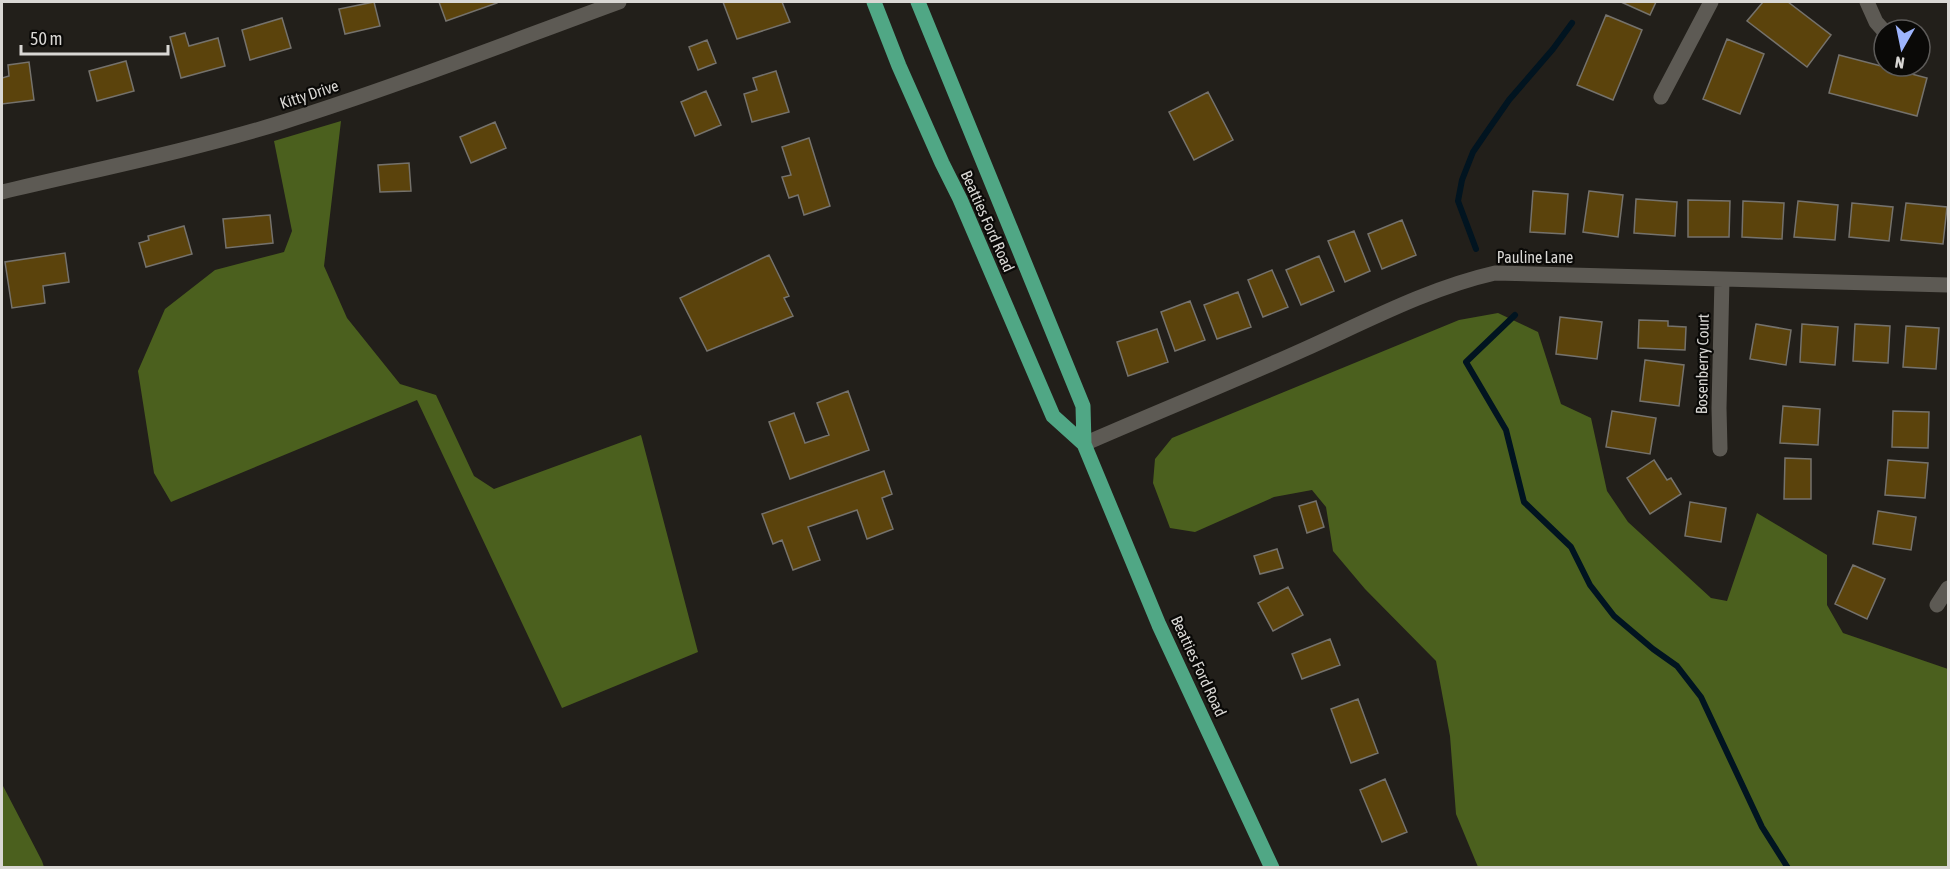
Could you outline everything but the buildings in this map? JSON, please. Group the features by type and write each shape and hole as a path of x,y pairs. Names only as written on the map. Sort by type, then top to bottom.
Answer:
{"main road":[{"name":"Beatties Ford Road","path":"874,2 899,66 960,199 1053,416 1084,444"},
{"name":"Beatties Ford Road","path":"918,2 1083,406 1084,444 1155,615 1272,867"}],"street":[{"name":"Kitty Drive","path":"2,192 188,148 279,123 369,93 619,2"},
{"path":"1661,97 1711,2"},
{"path":"1868,2 1874,18"},
{"name":"Pauline Lane","path":"1084,444 1465,280 1495,273 1948,285"},
{"name":"Bosenberry Court","path":"1720,449 1722,279"},
{"path":"1937,605 1948,588"}],"green space":[{"path":"341,121 324,266 347,318 400,384 436,395 474,476 494,489 641,435 698,652 562,708 417,400 171,502 154,473 138,371 165,309 215,270 284,252 292,231 274,141"},
{"path":"1498,313 1538,332 1561,404 1591,418 1607,491 1628,522 1711,598 1727,601 1757,513 1827,555 1827,605 1843,633 1948,669 1948,867 1478,867 1456,814 1450,736 1436,661 1365,589 1333,551 1326,507 1312,490 1274,497 1195,532 1170,528 1153,483 1155,459 1172,438 1459,320"},
{"path":"2,784 42,861 44,867 2,867"}],"waterway":[{"path":"1476,249 1458,201 1462,180 1473,152 1509,100 1572,23"},
{"path":"1515,315 1466,362 1506,430 1524,502 1571,547 1590,585 1614,616 1677,666 1701,697 1762,827 1788,868"}]}
